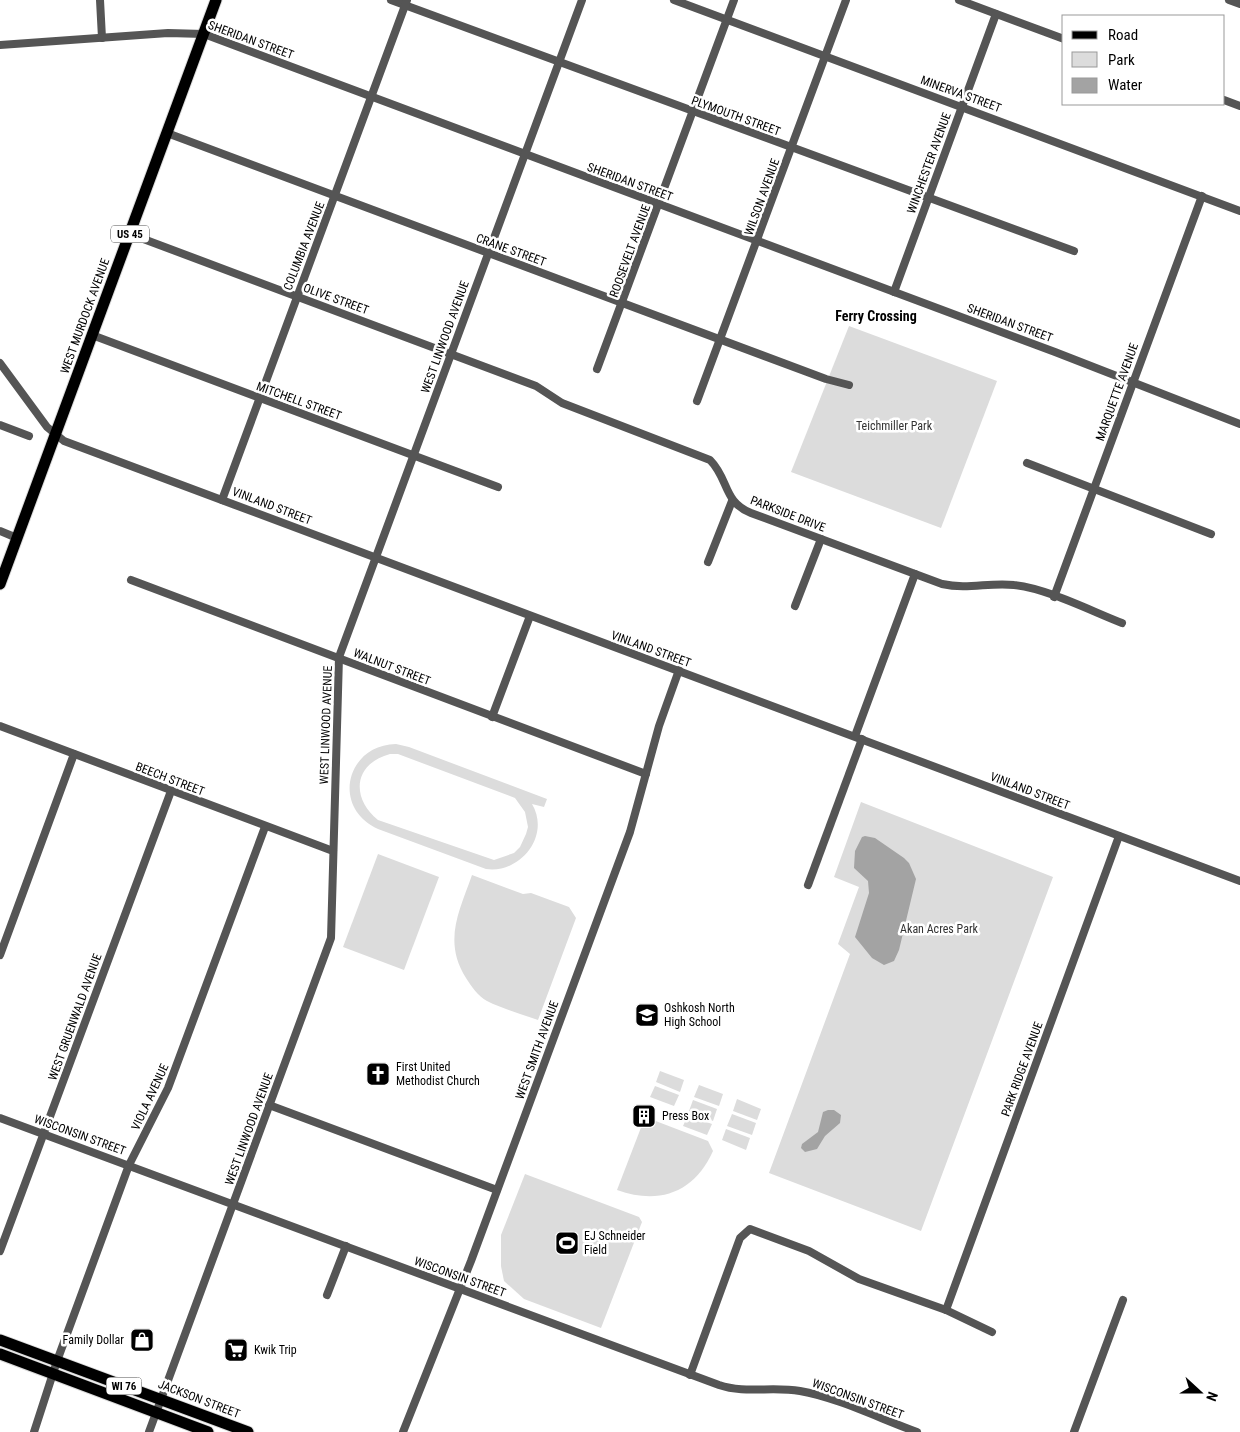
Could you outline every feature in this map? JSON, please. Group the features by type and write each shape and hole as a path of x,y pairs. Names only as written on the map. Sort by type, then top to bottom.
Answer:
{"main road":[{"name":"WEST MURDOCK AVENUE","path":"0,584 216,0"},
{"name":"JACKSON STREET","path":"0,1340 248,1432"},
{"name":"WI 76","path":"0,1354 208,1432"}],"street":[{"path":"100,0 102,38"},
{"name":"PLYMOUTH STREET","path":"391,0 406,3 558,62 1074,251"},
{"name":"WEST LINWOOD AVENUE","path":"149,1432 331,938 340,657 582,0"},
{"name":"MINERVA STREET","path":"674,0 1240,211"},
{"name":"ROOSEVELT AVENUE","path":"597,369 734,0"},
{"name":"WILSON AVENUE","path":"697,401 846,0"},
{"path":"960,0 1062,38"},
{"path":"1230,0 1240,4"},
{"name":"COLUMBIA AVENUE","path":"222,500 258,398 406,3"},
{"name":"WINCHESTER AVENUE","path":"894,292 996,14"},
{"name":"SHERIDAN STREET","path":"0,45 191,32 204,34 370,98 894,292 1240,424"},
{"path":"1225,100 1240,106"},
{"name":"CRANE STREET","path":"167,133 826,379 849,385"},
{"name":"MARQUETTE AVENUE","path":"1054,596 1202,196"},
{"name":"OLIVE STREET","path":"130,234 451,354"},
{"name":"MITCHELL STREET","path":"92,335 498,487"},
{"name":"PARKSIDE DRIVE","path":"451,354 536,386 562,403 710,460 719,470 732,501 744,510 956,588 1013,584 1054,596 1122,623"},
{"name":"VINLAND STREET","path":"0,363 47,427 64,441 1240,881"},
{"path":"0,425 29,436"},
{"path":"1027,463 1211,534"},
{"path":"708,562 732,501"},
{"path":"0,531 17,538"},
{"path":"795,606 821,539"},
{"path":"808,885 915,574"},
{"name":"WALNUT STREET","path":"131,580 340,657 646,774"},
{"path":"492,716 530,616"},
{"name":"WEST SMITH AVENUE","path":"403,1432 497,1190 630,832 659,726 679,670"},
{"name":"BEECH STREET","path":"0,726 333,851"},
{"path":"0,955 74,754"},
{"name":"WEST GRUENWALD AVENUE","path":"0,1251 171,791"},
{"name":"VIOLA AVENUE","path":"34,1432 57,1361 129,1166 168,1088 266,827"},
{"name":"PARK RIDGE AVENUE","path":"946,1310 1119,836"},
{"path":"269,1105 497,1190"},
{"name":"WISCONSIN STREET","path":"0,1118 728,1388 788,1390 813,1394 917,1432"},
{"path":"690,1374 740,1238 747,1230 755,1230 809,1251 864,1281 946,1310 992,1332"},
{"path":"327,1295 346,1246"},
{"path":"1074,1432 1123,1300"}],"green space":[{"name":"Teichmiller Park","path":"849,326 997,381 941,528 791,472"},
{"path":"396,744 409,747 547,799 544,807 532,804 537,816 538,828 535,840 529,850 521,859 510,865 499,869 486,869 378,829 363,819 354,807 350,793 351,779 356,766 365,755 379,747","holes":["390,754 398,754 515,798 525,812 528,827 520,847 514,853 494,860 378,820 363,802 360,782 363,773 369,765"]},
{"name":"Akan Acres Park","path":"861,802 1053,877 921,1231 769,1173 850,954 838,944 859,887 834,877"},
{"path":"378,854 439,877 404,970 343,947"},
{"path":"472,875 523,894 531,893 569,907 576,918 538,1020 484,999 470,984 459,964 455,951 455,926"},
{"path":"660,1071 684,1080 680,1092 656,1082"},
{"path":"699,1085 723,1094 719,1106 694,1097"},
{"path":"655,1086 679,1095 674,1106 650,1097"},
{"path":"737,1099 761,1109 757,1120 733,1111"},
{"path":"693,1100 717,1109 713,1121 689,1111"},
{"path":"732,1114 756,1123 752,1135 727,1126"},
{"path":"688,1115 712,1124 707,1135 683,1126"},
{"path":"653,1120 708,1141 713,1151 696,1177 674,1192 647,1196 617,1190 642,1125"},
{"path":"726,1129 750,1138 746,1150 722,1140"},
{"name":"EJ Schneider Field","path":"525,1174 639,1217 642,1222 601,1328 524,1299 504,1281 501,1266 501,1235"}],"water":[{"path":"862,837 875,838 904,858 909,863 916,879 899,950 894,961 884,965 872,958 855,937 869,893 868,881 854,868 855,851"},
{"path":"834,1110 841,1115 840,1123 825,1136 817,1149 805,1152 801,1148 802,1144 818,1132 823,1112"}],"place":[{"name":"Oshkosh North High School","path":"647,1015"},
{"name":"First United Methodist Church","path":"378,1074"},
{"name":"Press Box","path":"644,1116"},
{"name":"EJ Schneider Field","path":"567,1243"},
{"name":"Family Dollar","path":"142,1340"},
{"name":"Kwik Trip","path":"236,1350"}],"district":[{"name":"Ferry Crossing","path":"876,316"}]}
